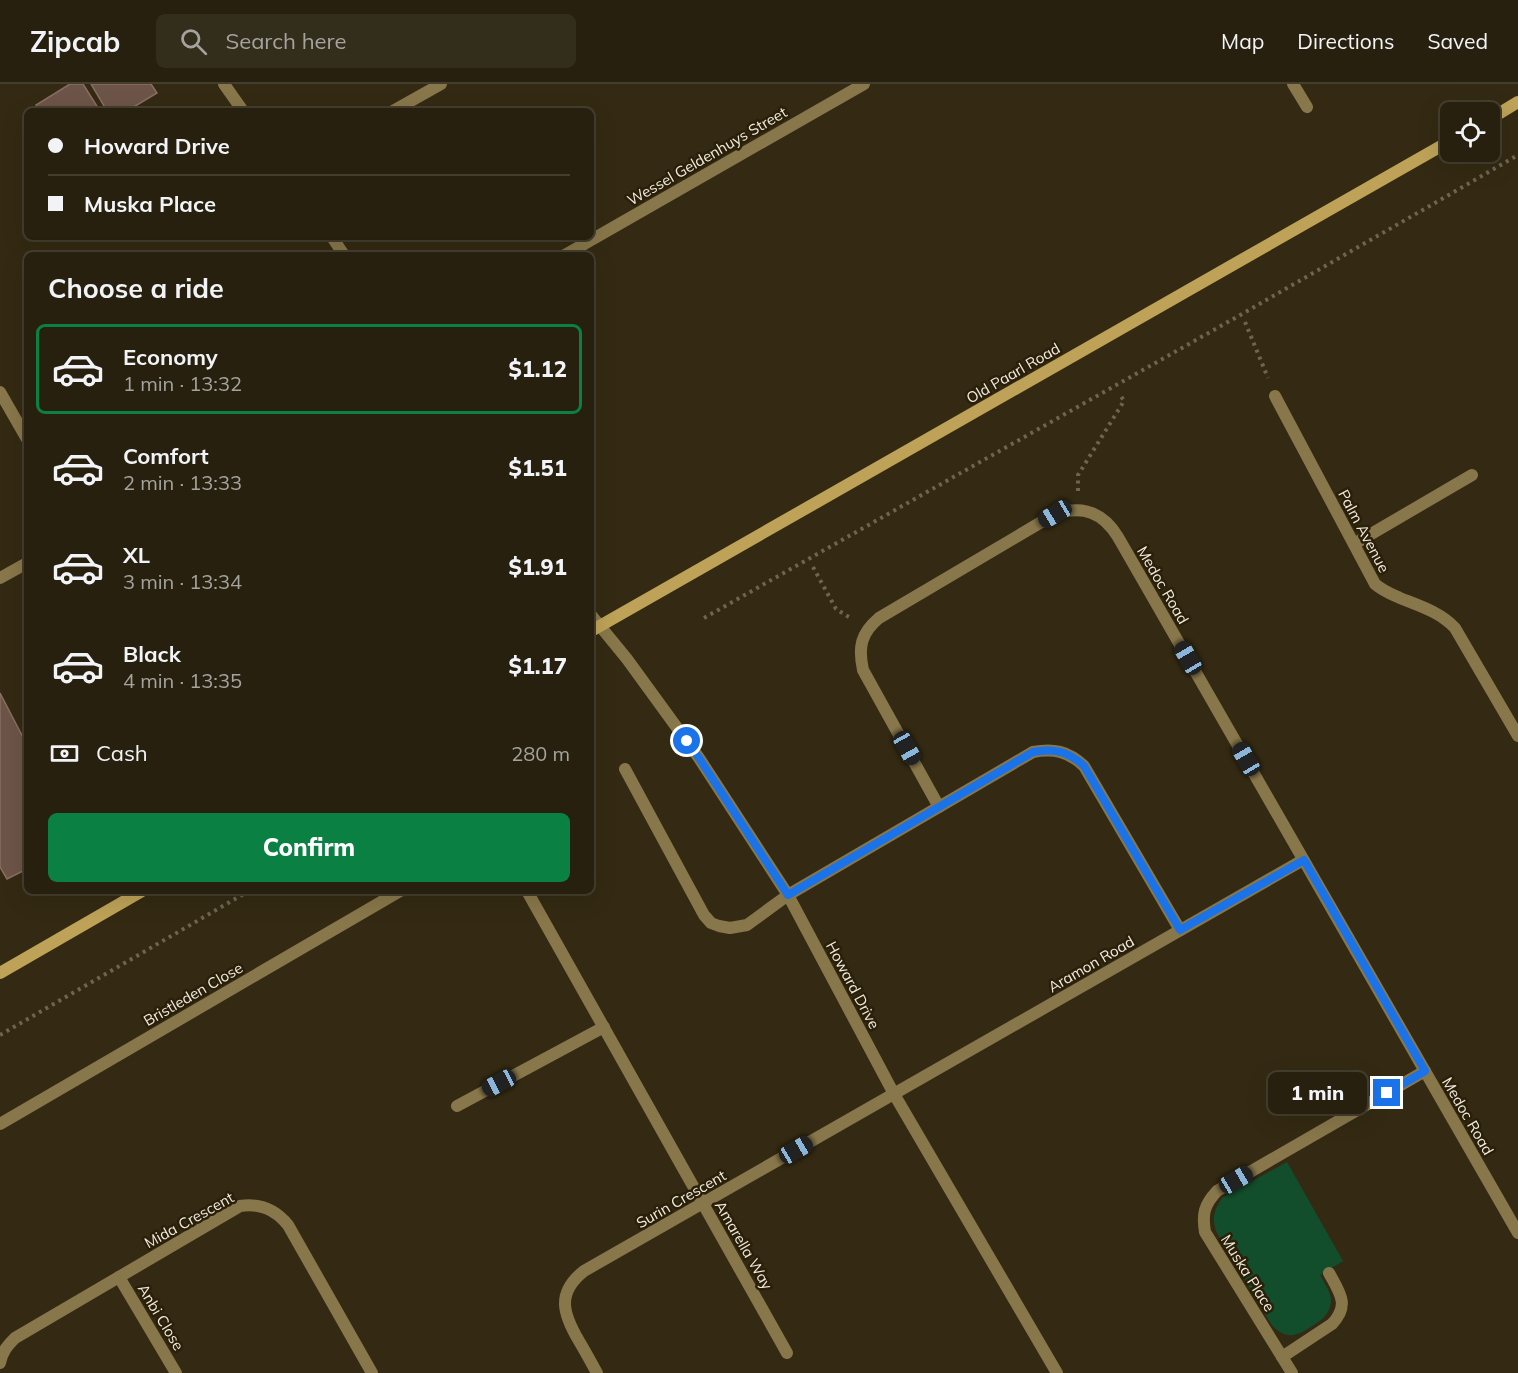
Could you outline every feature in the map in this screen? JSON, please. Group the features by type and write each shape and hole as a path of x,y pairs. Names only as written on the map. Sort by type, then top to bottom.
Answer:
{"main road":[{"path":"1500,113 1518,102"},
{"name":"Old Paarl Road","path":"596,629 1440,147"},
{"path":"0,973 137,894"}],"street":[{"path":"224,84 241,108"},
{"path":"398,108 441,84"},
{"name":"Wessel Geldenhuys Street","path":"594,238 848,88 864,84"},
{"path":"1293,84 1307,107"},
{"name":"Wessel Geldenhuys Street","path":"570,252 590,240"},
{"path":"0,392 24,434"},
{"name":"Palm Avenue","path":"1275,396 1375,584 1384,592 1447,619 1455,628 1518,736"},
{"path":"1354,544 1472,475"},
{"path":"939,807 863,670 860,647 867,629 879,618 1055,514 1078,510"},
{"name":"Medoc Road","path":"1078,510 1097,515 1113,528 1518,1233"},
{"path":"0,578 24,565"},
{"name":"Howard Drive","path":"596,629 627,659 699,758 788,895 894,1094 1057,1373"},
{"path":"625,769 704,915 711,923 730,928 747,925 788,895 1033,752 1045,749 1058,750 1068,753 1084,766 1180,930"},
{"name":"Aramon Road","path":"894,1094 1304,860"},
{"name":"Bristleden Close","path":"0,1124 395,894"},
{"name":"Amarella Way","path":"529,894 787,1353"},
{"path":"457,1106 604,1027"},
{"name":"Muska Place","path":"1292,1373 1205,1232 1203,1221 1205,1209 1217,1191 1425,1071"},
{"name":"Surin Crescent","path":"597,1373 566,1314 566,1294 576,1278 584,1271 894,1094"},
{"name":"Mida Crescent","path":"0,1364 7,1346 15,1338 240,1206 258,1205 267,1208 288,1225 372,1373"},
{"path":"1282,1357 1338,1318 1343,1302 1329,1273"},
{"name":"Anbi Close","path":"119,1277 176,1373"}],"path":[{"path":"704,618 1518,155"},
{"path":"1245,322 1275,396"},
{"path":"1078,510 1078,475 1124,401 1119,393"},
{"path":"813,567 836,609 867,629"},
{"path":"0,1035 244,894"}],"green space":[{"path":"1287,1162 1343,1261 1320,1275 1331,1297 1325,1316 1306,1330 1291,1335 1281,1333 1271,1324 1217,1233 1214,1219 1217,1206 1223,1197"}],"building":[{"path":"70,84 83,84 98,108 38,108 36,105"},
{"path":"91,84 151,84 157,93 132,108 105,108"},
{"path":"0,693 24,739 24,870 7,879 0,867"}],"route":[{"path":"687,741 788,895 1033,752 1045,749 1068,753 1084,766 1180,930 1304,860 1425,1071 1387,1093"}]}
